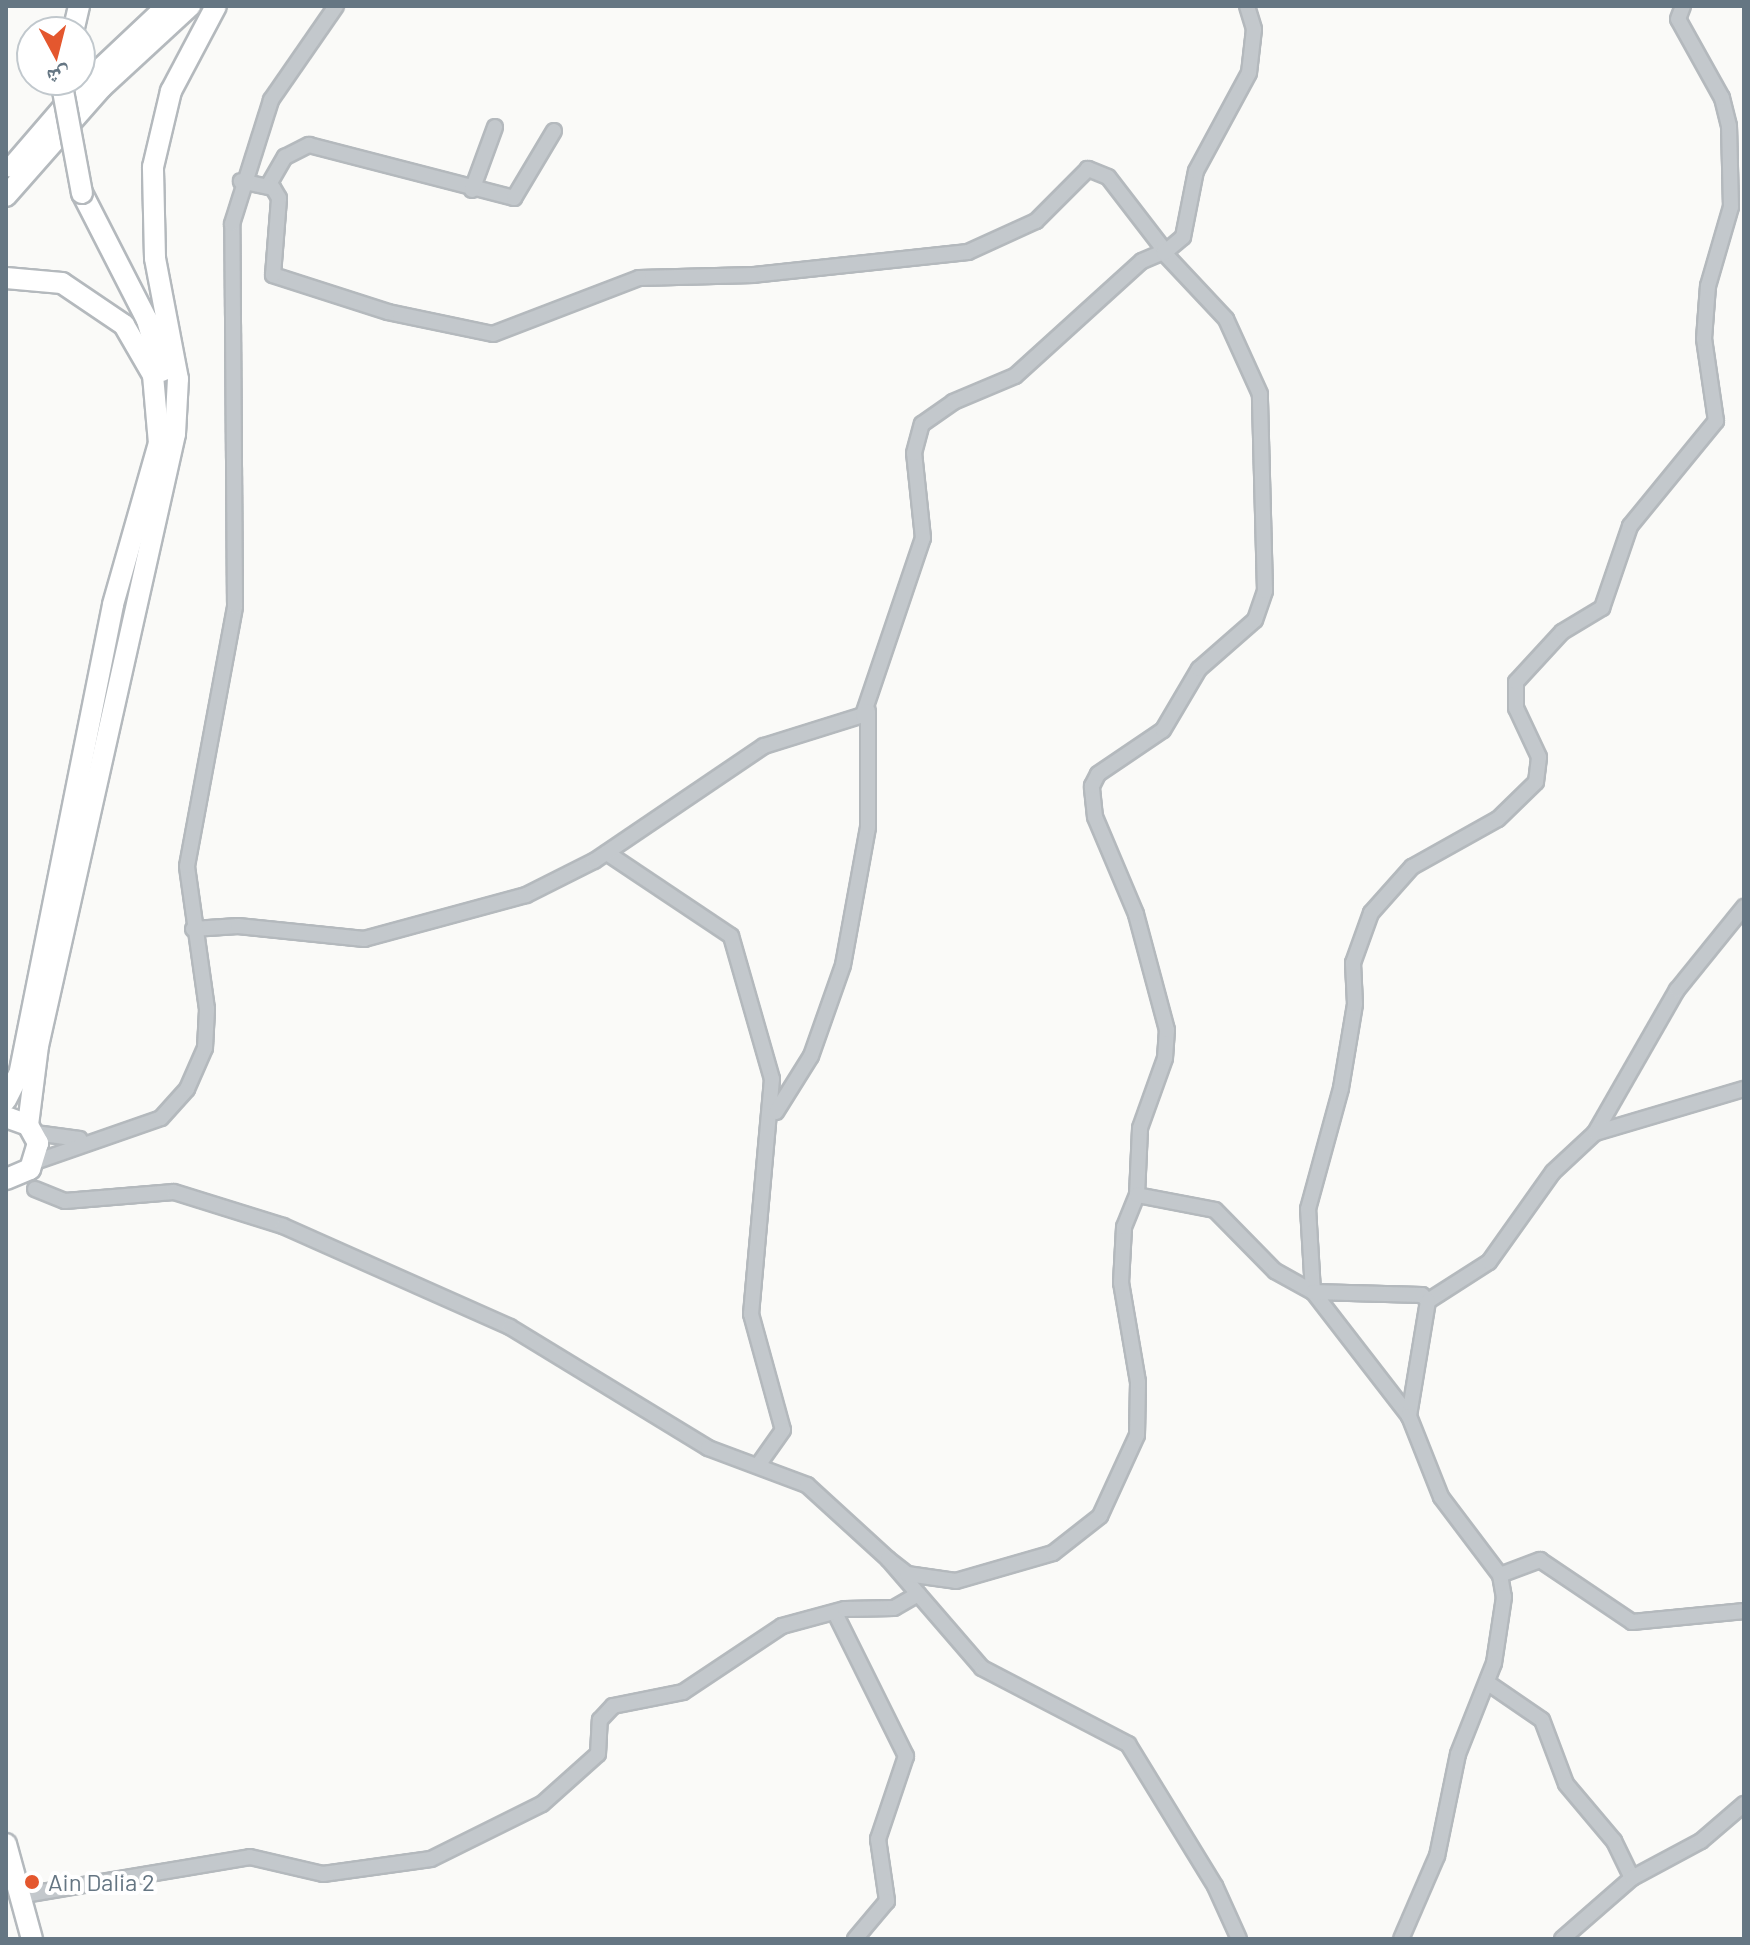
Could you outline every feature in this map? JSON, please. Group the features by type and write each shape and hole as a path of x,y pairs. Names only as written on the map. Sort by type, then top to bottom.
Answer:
{"highway":[{"path":"6,175 80,88 167,6"},
{"path":"6,196 102,87 190,6"},
{"path":"23,1176 32,1129 38,1046 98,799 177,414 177,371 155,258 153,167 171,91 216,6"},
{"path":"6,1100 19,1074 113,605 159,443 164,389 152,333 85,191 64,96"},
{"path":"71,96 85,191 157,321 177,414"},
{"path":"6,278 62,283 124,325 153,375 159,443"},
{"path":"6,1117 32,1129"},
{"path":"6,1844 24,1895 32,1939"},
{"path":"6,1878 19,1939"}],"street":[{"path":"23,1176 96,1140 132,1134 161,1118 194,1076 207,1023 193,929 188,846 235,606 228,268 241,181 282,80 336,6"},
{"path":"773,1117 811,1056 843,965 868,827 868,711 923,538 914,453 922,424 953,402 1015,376 1142,261 1165,251 1183,237 1196,171 1249,73 1254,29 1247,6"},
{"path":"1313,1292 1308,1209 1341,1088 1355,1004 1353,963 1364,927 1428,853 1498,819 1536,782 1539,757 1516,708 1516,682 1562,632 1602,608 1630,526 1716,421 1704,339 1708,286 1731,207 1731,150 1722,98 1678,19 1683,6"},
{"path":"472,190 495,127"},
{"path":"268,186 285,157 309,145 472,190 514,198 554,131"},
{"path":"23,1176 65,1201 174,1192 283,1226 510,1327 708,1448 759,1464 807,1485 907,1574 956,1581 1053,1553 1100,1516 1137,1435 1138,1382 1121,1283 1124,1227 1137,1195 1140,1128 1165,1058 1167,1030 1136,914 1095,817 1092,786 1098,774 1153,740 1199,669 1255,620 1266,577 1260,394 1226,319 1165,251 1108,177 1088,169 1036,221 968,252 754,275 639,278 493,334 388,312 273,275 279,198 268,186 241,181"},
{"path":"193,929 381,937 526,895 607,853 764,746 868,711"},
{"path":"607,853 731,936 774,1091 751,1314 783,1430 759,1464"},
{"path":"1409,1416 1428,1301 1489,1262 1553,1172 1595,1133 1677,990 1744,907"},
{"path":"1595,1133 1744,1089"},
{"path":"32,1129 96,1140"},
{"path":"1137,1195 1215,1210 1275,1271 1313,1292 1409,1416 1441,1497 1500,1575 1504,1597 1488,1683 1458,1754 1437,1856 1401,1939"},
{"path":"1313,1292 1414,1294 1428,1301"},
{"path":"888,1559 1002,1683 1128,1744 1215,1886 1239,1939"},
{"path":"1500,1575 1540,1560 1632,1622 1744,1611"},
{"path":"24,1895 250,1857 323,1874 431,1859 542,1804 598,1754 600,1720 613,1706 675,1695 764,1634 835,1613 894,1608 918,1594"},
{"path":"835,1613 906,1756 878,1839 887,1901 855,1939"},
{"path":"1488,1683 1542,1720 1566,1784 1614,1841 1632,1878"},
{"path":"1562,1939 1632,1878 1701,1841 1744,1804"}],"place":[{"name":"Ain Dalia 2","path":"32,1882"}]}
